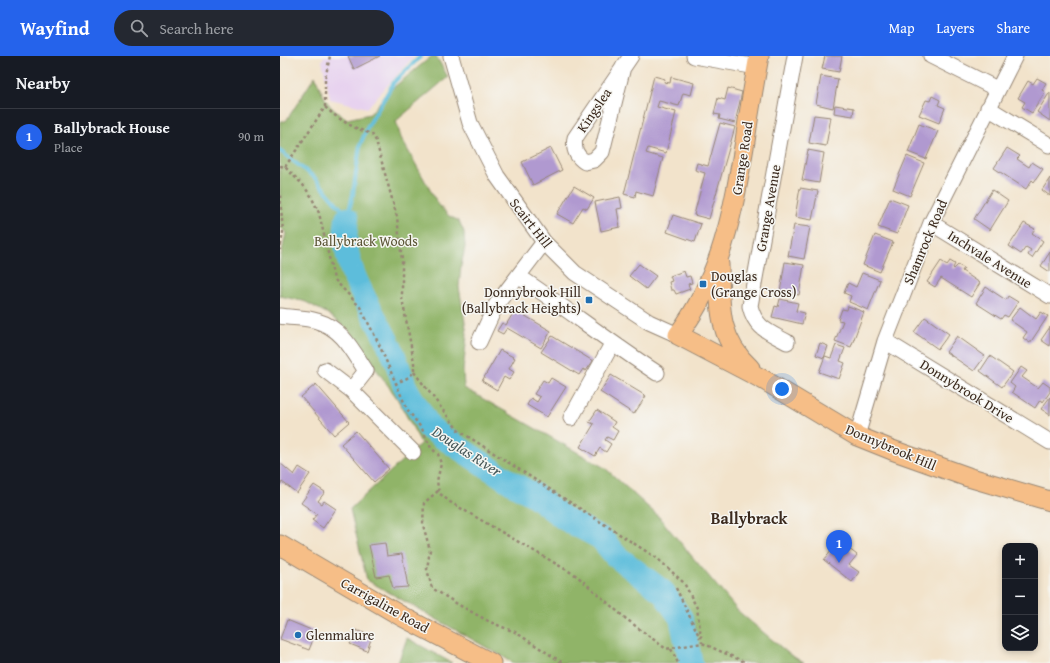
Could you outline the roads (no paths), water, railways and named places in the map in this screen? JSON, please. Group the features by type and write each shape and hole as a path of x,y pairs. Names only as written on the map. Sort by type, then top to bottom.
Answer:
{"main road":[{"name":"Grange Road","path":"678,335 690,319 719,258 735,201 758,62"},
{"name":"Grange Road","path":"719,258 721,320 726,336 742,361 764,380"},
{"name":"Donnybrook Hill","path":"678,335 764,380 857,436 968,477 1050,501"},
{"name":"Carrigaline Road","path":"280,545 401,616 491,663"}],"street":[{"name":"Scairt Hill","path":"451,56 470,123 497,176 544,242 581,277 649,322 678,335"},
{"path":"694,56 758,62"},
{"name":"Grange Avenue","path":"787,342 763,328 752,317 750,306 795,56"},
{"path":"931,56 997,89"},
{"name":"Shamrock Road","path":"857,436 885,340 931,223 1014,56"},
{"name":"Kingslea","path":"627,61 602,152 594,160 585,162 578,158 574,148 575,138 627,61"},
{"path":"988,108 1049,145"},
{"name":"Inchvale Avenue","path":"931,223 1050,296"},
{"path":"479,342 496,305 544,242"},
{"path":"518,276 573,312 612,344 657,373"},
{"path":"280,316 317,321 335,330 346,340 366,371 351,390"},
{"name":"Donnybrook Drive","path":"885,340 1050,442"},
{"path":"570,418 612,344"},
{"path":"325,370 351,390 413,452"}],"waterway":[{"path":"347,219 353,194 360,145 368,126 394,82 421,56"},
{"name":"Douglas River","path":"280,151 314,177 345,213 346,218"},
{"name":"Douglas River","path":"347,219 347,254 358,286 393,354 405,386 429,428 512,483 534,495 565,519 601,538 616,556 663,592 681,618 691,663"}],"place":[{"name":"Douglas (Grange Cross)","path":"703,284"},
{"name":"Donnybrook Hill (Ballybrack Heights)","path":"589,300"},
{"name":"Ballybrack House","path":"839,563"},
{"name":"Glenmalure","path":"298,635"}],"district":[{"name":"Ballybrack","path":"749,518"}],"park label":[{"name":"Ballybrack Woods","path":"366,241"}]}
